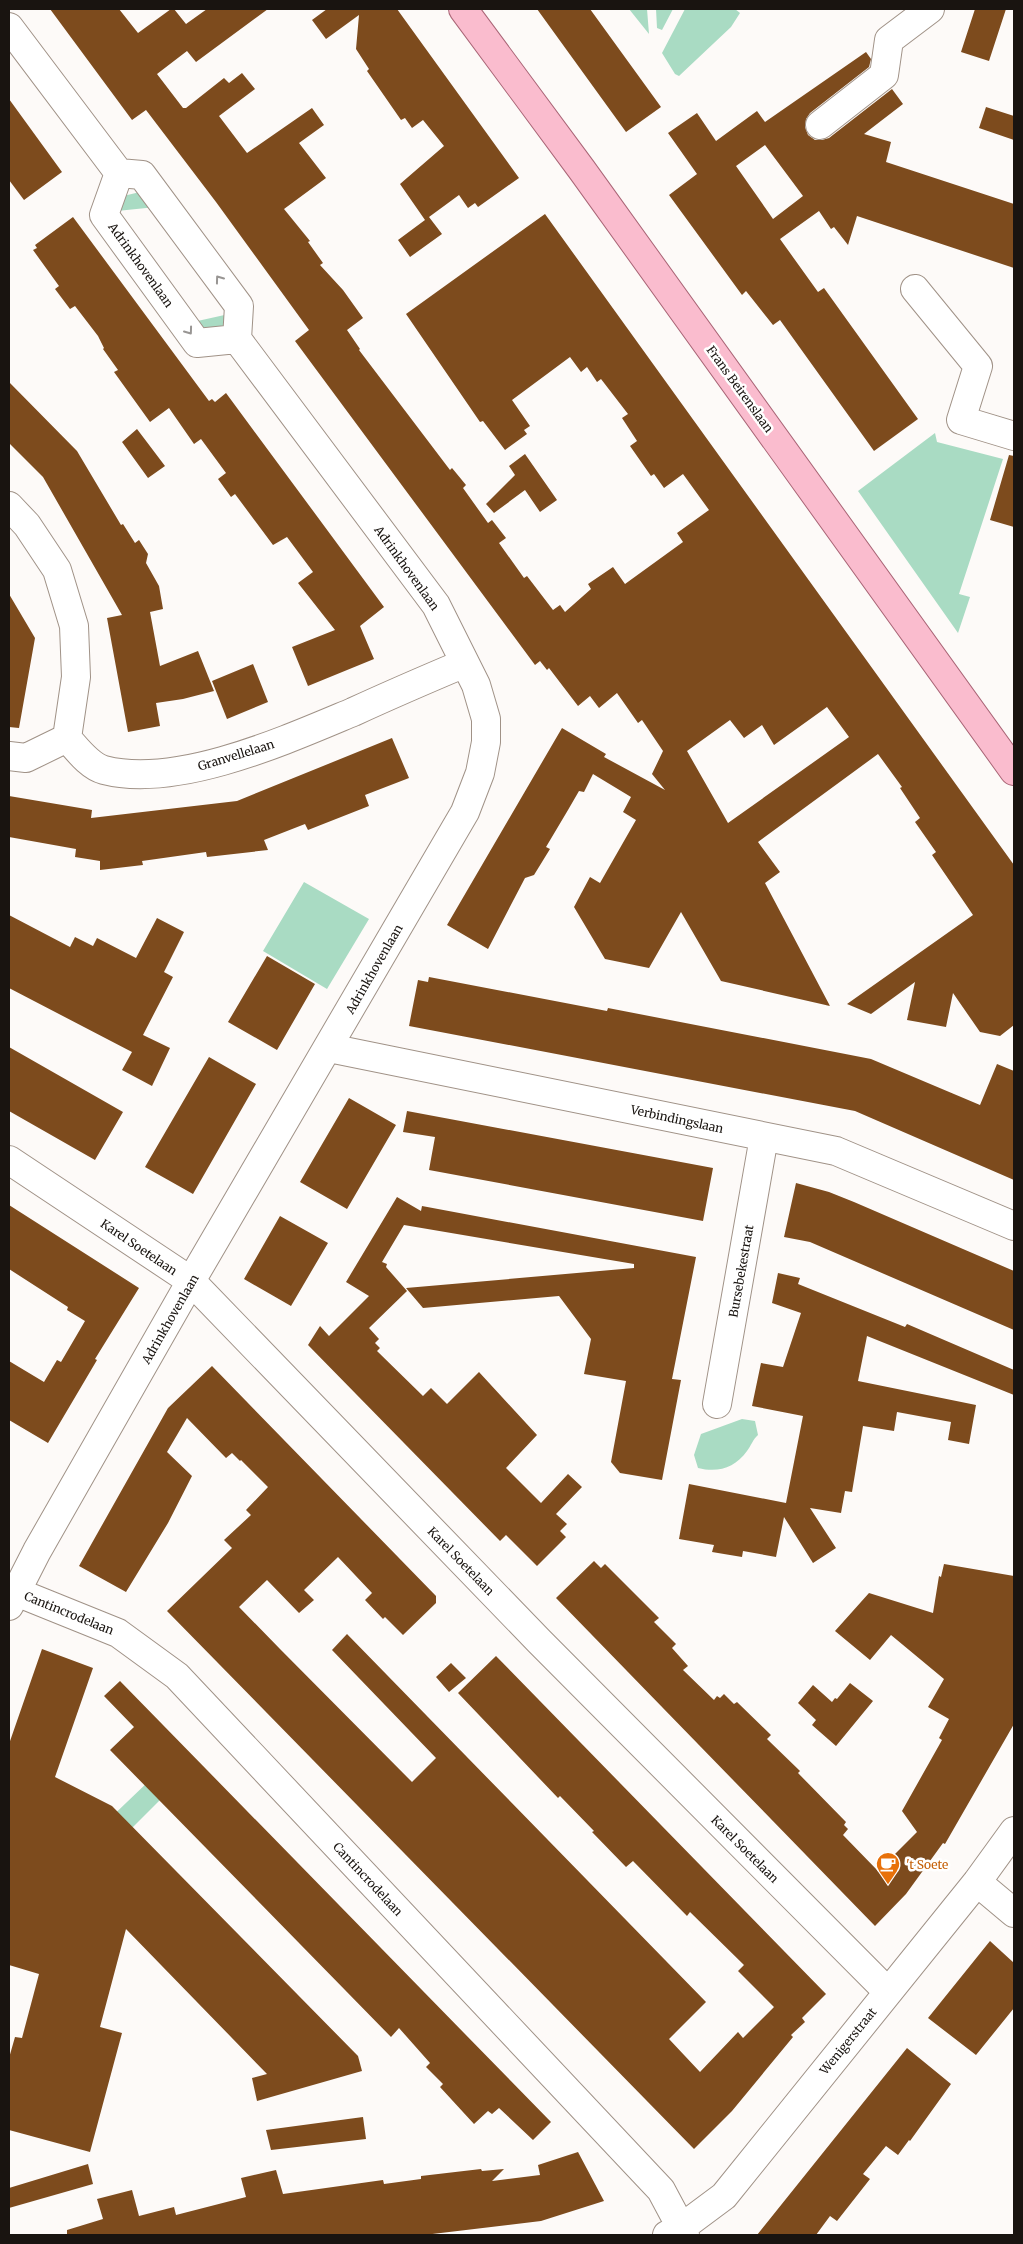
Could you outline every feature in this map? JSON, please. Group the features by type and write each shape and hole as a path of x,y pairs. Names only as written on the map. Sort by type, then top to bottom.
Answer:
{"main road":[{"name":"Frans Beirenslaan","path":"463,9 588,178 1014,771"}],"street":[{"path":"820,125 884,75 888,40 930,9"},
{"path":"9,26 119,173 142,175 238,306 237,339"},
{"name":"Adrinkhovenlaan","path":"11,1596 191,1281 329,1048 465,812 480,774 486,742 486,719 476,685 436,605 237,339 198,343 104,215 119,173"},
{"path":"915,289 978,366 961,420 1014,436"},
{"path":"9,506 27,525 57,570 74,626 76,677 67,738 26,758 9,756"},
{"name":"Granvellelaan","path":"67,738 95,767 104,770 126,773 185,770 261,749 465,663"},
{"name":"Verbindingslaan","path":"329,1048 836,1151 1014,1226"},
{"name":"Bursebekestraat","path":"717,1404 764,1137"},
{"name":"Karel Soetelaan","path":"9,1160 191,1281 539,1641 888,1992"},
{"name":"Cantincrodelaan","path":"11,1596 118,1633 177,1676 661,2190 678,2233"},
{"name":"Wenigerstraat","path":"678,2233 724,2196 977,1882 1014,1830"},
{"path":"977,1882 1014,1914"}],"green space":[{"path":"629,9 647,9 649,34"},
{"path":"656,9 673,9 662,30 657,28"},
{"path":"685,9 735,9 740,13 731,27 679,76 675,74 662,53"},
{"path":"140,192 156,207 117,211 119,197"},
{"path":"229,314 224,326 212,335 193,322"},
{"path":"935,433 937,442 1003,459 959,594 970,597 958,633 858,491"},
{"path":"304,882 369,919 327,989 263,951"},
{"path":"742,1419 755,1421 758,1435 742,1457 726,1468 712,1470 698,1468 694,1455 701,1434"},
{"path":"150,1780 165,1795 118,1842 103,1825"}],"building":[{"path":"50,9 119,9 138,33 171,9 174,9 186,24 207,9 268,9 196,62 187,51 157,74 183,108 186,108 224,78 229,83 242,73 255,89 219,116 247,153 312,108 324,125 299,143 326,178 284,209 310,241 308,242 323,263 320,265 343,290 363,318 347,330 359,350 450,470 452,468 466,485 463,488 488,523 492,520 506,538 499,543 524,578 527,576 553,610 560,605 565,612 591,589 588,584 613,567 625,584 683,542 677,533 709,510 683,474 664,488 654,474 651,476 630,446 637,441 622,418 628,414 601,379 597,382 587,367 581,372 570,357 512,400 530,426 524,430 527,434 505,450 483,421 480,422 406,314 545,214 1014,865 1014,1025 1000,1036 980,1032 953,993 946,1027 907,1020 915,982 871,1014 847,1004 973,915 932,855 936,852 915,822 920,818 900,788 902,787 878,754 758,842 780,872 765,883 830,1006 721,981 681,912 649,968 605,959 574,907 590,877 600,883 636,820 623,812 631,797 593,774 584,792 579,791 546,847 550,849 534,875 525,878 488,949 447,925 562,728 606,754 604,757 665,790 652,774 663,751 642,720 638,723 617,693 599,708 590,696 578,706 549,668 547,670 540,661 535,665 295,341 309,330 216,202 146,110 132,120","holes":["827,707 849,737 728,823 687,751 730,720 744,738 762,725 774,745"]},
{"path":"327,9 397,9 519,178 478,207 475,203 468,208 459,195 429,217 442,234 410,257 398,240 425,220 400,184 444,146 423,120 412,128 405,118 401,120 367,71 369,69 356,49 359,15 326,39 312,20"},
{"path":"537,9 590,9 661,107 626,132"},
{"path":"975,9 1006,9 989,61 961,52"},
{"path":"866,52 871,59 869,67 810,113 806,119 805,127 808,135 815,140 829,138 892,89 903,104 864,134 891,142 886,162 1014,204 1014,268 857,216 848,245 834,227 831,229 819,211 780,239 818,292 824,288 918,419 874,451 780,320 773,325 746,291 742,295 669,195 697,174 668,133 697,113 716,141 757,111 765,122","holes":["765,145 803,196 773,219 736,166"]},
{"path":"9,99 62,172 24,200 9,180"},
{"path":"986,107 1014,116 1014,140 979,128"},
{"path":"73,217 209,401 212,399 215,402 226,393 384,607 360,626 374,659 308,686 292,647 335,630 298,583 313,572 287,537 273,545 235,494 231,497 218,479 226,473 201,439 194,444 169,408 150,422 114,372 118,370 103,349 98,336 75,306 70,309 55,289 59,286 33,250 37,248 35,245"},
{"path":"9,382 77,451 121,525 123,524 135,543 139,540 148,554 146,563 159,586 163,609 150,612 160,666 198,651 214,691 183,699 156,703 160,726 128,732 107,618 122,615 43,477 9,443"},
{"path":"137,429 165,466 148,478 122,442"},
{"path":"525,454 557,500 540,512 525,490 494,513 486,504 515,475 509,466"},
{"path":"1009,455 1014,456 1014,527 990,520"},
{"path":"9,594 35,638 19,728 9,727"},
{"path":"253,664 268,702 227,719 212,681"},
{"path":"392,738 409,778 365,795 369,806 308,830 305,824 264,840 268,850 207,857 206,852 142,861 143,865 100,870 100,861 75,857 76,849 9,837 9,796 92,810 91,818 237,801"},
{"path":"9,915 70,947 75,937 93,946 97,938 136,958 157,918 184,932 164,972 173,977 143,1035 170,1048 152,1086 122,1070 132,1052 9,988"},
{"path":"267,956 315,984 277,1050 228,1022"},
{"path":"429,977 607,1011 608,1008 871,1059 980,1105 997,1064 1014,1071 1014,1180 855,1111 409,1026 418,980 428,982"},
{"path":"9,1047 123,1112 95,1160 9,1111"},
{"path":"209,1057 256,1084 193,1194 145,1167"},
{"path":"349,1098 396,1125 347,1209 300,1182"},
{"path":"407,1111 713,1168 703,1221 429,1170 435,1137 403,1132"},
{"path":"796,1183 829,1192 854,1202 1014,1271 1014,1330 810,1242 784,1237"},
{"path":"397,1197 421,1211 422,1206 696,1257 672,1379 681,1380 662,1480 620,1473 611,1462 626,1381 584,1374 591,1339 559,1296 423,1308 406,1288 634,1268 634,1264 404,1225 382,1262 387,1264 386,1267 407,1291 369,1328 379,1339 375,1343 380,1348 377,1351 423,1396 431,1388 447,1404 479,1372 537,1435 506,1468 541,1503 568,1474 582,1487 556,1514 567,1524 560,1531 566,1537 537,1566 506,1535 500,1541 308,1345 320,1326 329,1336 369,1296 346,1282"},
{"path":"9,1205 139,1288 95,1359 97,1360 48,1443 9,1420 9,1361 44,1382 57,1360 61,1362 85,1321 67,1310 68,1307 9,1269"},
{"path":"280,1216 328,1243 291,1306 244,1279"},
{"path":"778,1273 800,1278 798,1284 905,1327 907,1324 1014,1370 1014,1395 867,1336 858,1381 976,1405 969,1444 948,1440 951,1422 897,1412 894,1431 863,1426 852,1492 845,1491 841,1513 810,1508 836,1548 813,1563 784,1517 776,1557 743,1551 742,1557 712,1552 714,1545 679,1539 689,1484 786,1503 803,1416 752,1406 761,1363 783,1367 801,1313 772,1303"},
{"path":"212,1366 436,1596 436,1603 403,1635 385,1617 383,1619 365,1600 372,1593 338,1557 304,1590 314,1600 299,1613 267,1580 239,1607 280,1649 412,1782 436,1758 332,1650 347,1634 706,2002 669,2039 700,2072 738,2032 743,2038 774,2007 738,1971 744,1965 690,1912 687,1916 633,1861 626,1867 592,1832 594,1831 560,1796 558,1798 458,1693 496,1656 826,1994 802,2018 805,2022 791,2035 793,2037 732,2111 694,2149 167,1611 232,1548 224,1540 251,1515 246,1510 268,1487 241,1460 232,1453 226,1458 187,1418 167,1452 192,1476 168,1523 126,1592 79,1566 168,1408"},
{"path":"594,1561 601,1568 605,1564 659,1618 654,1622 676,1644 672,1648 688,1666 683,1670 714,1700 717,1696 720,1698 724,1694 734,1704 737,1702 771,1735 767,1739 800,1771 798,1773 846,1822 844,1825 848,1829 843,1835 878,1871 917,1832 902,1811 942,1740 939,1738 949,1719 928,1707 944,1679 891,1635 870,1660 835,1631 869,1593 933,1613 939,1576 941,1577 944,1564 1014,1576 1014,1724 945,1844 943,1843 906,1894 875,1926 556,1598"},
{"path":"42,1649 93,1668 55,1777 112,1806 358,2056 362,2071 257,2101 252,2078 267,2074 126,1929 100,2027 122,2033 90,2152 9,2130 9,2058 15,2037 22,2038 39,1974 9,1965 9,1744"},
{"path":"451,1663 466,1678 449,1692 436,1677"},
{"path":"120,1681 551,2122 533,2140 499,2108 492,2114 488,2111 474,2124 440,2087 443,2084 426,2067 430,2063 399,2028 391,2037 110,1750 134,1727 104,1696"},
{"path":"850,1683 873,1701 836,1746 812,1725 816,1720 798,1703 813,1685 832,1702 835,1698 837,1699"},
{"path":"990,1941 1014,1963 1014,2008 976,2055 928,2018"},
{"path":"907,2048 951,2084 910,2141 898,2155 886,2146 863,2174 870,2179 837,2221 830,2216 816,2235 757,2235"},
{"path":"363,2117 366,2139 271,2150 266,2130"},
{"path":"578,2152 604,2201 541,2221 424,2235 67,2235 67,2230 103,2219 97,2199 132,2190 139,2216 174,2207 176,2215 246,2197 241,2178 276,2170 283,2194 383,2180 384,2184 421,2179 421,2176 481,2169 482,2171 504,2169 492,2181 540,2175 538,2165"},
{"path":"88,2164 93,2184 9,2208 9,2188"}],"place":[{"name":"'t Soete","path":"888,1885"}]}
